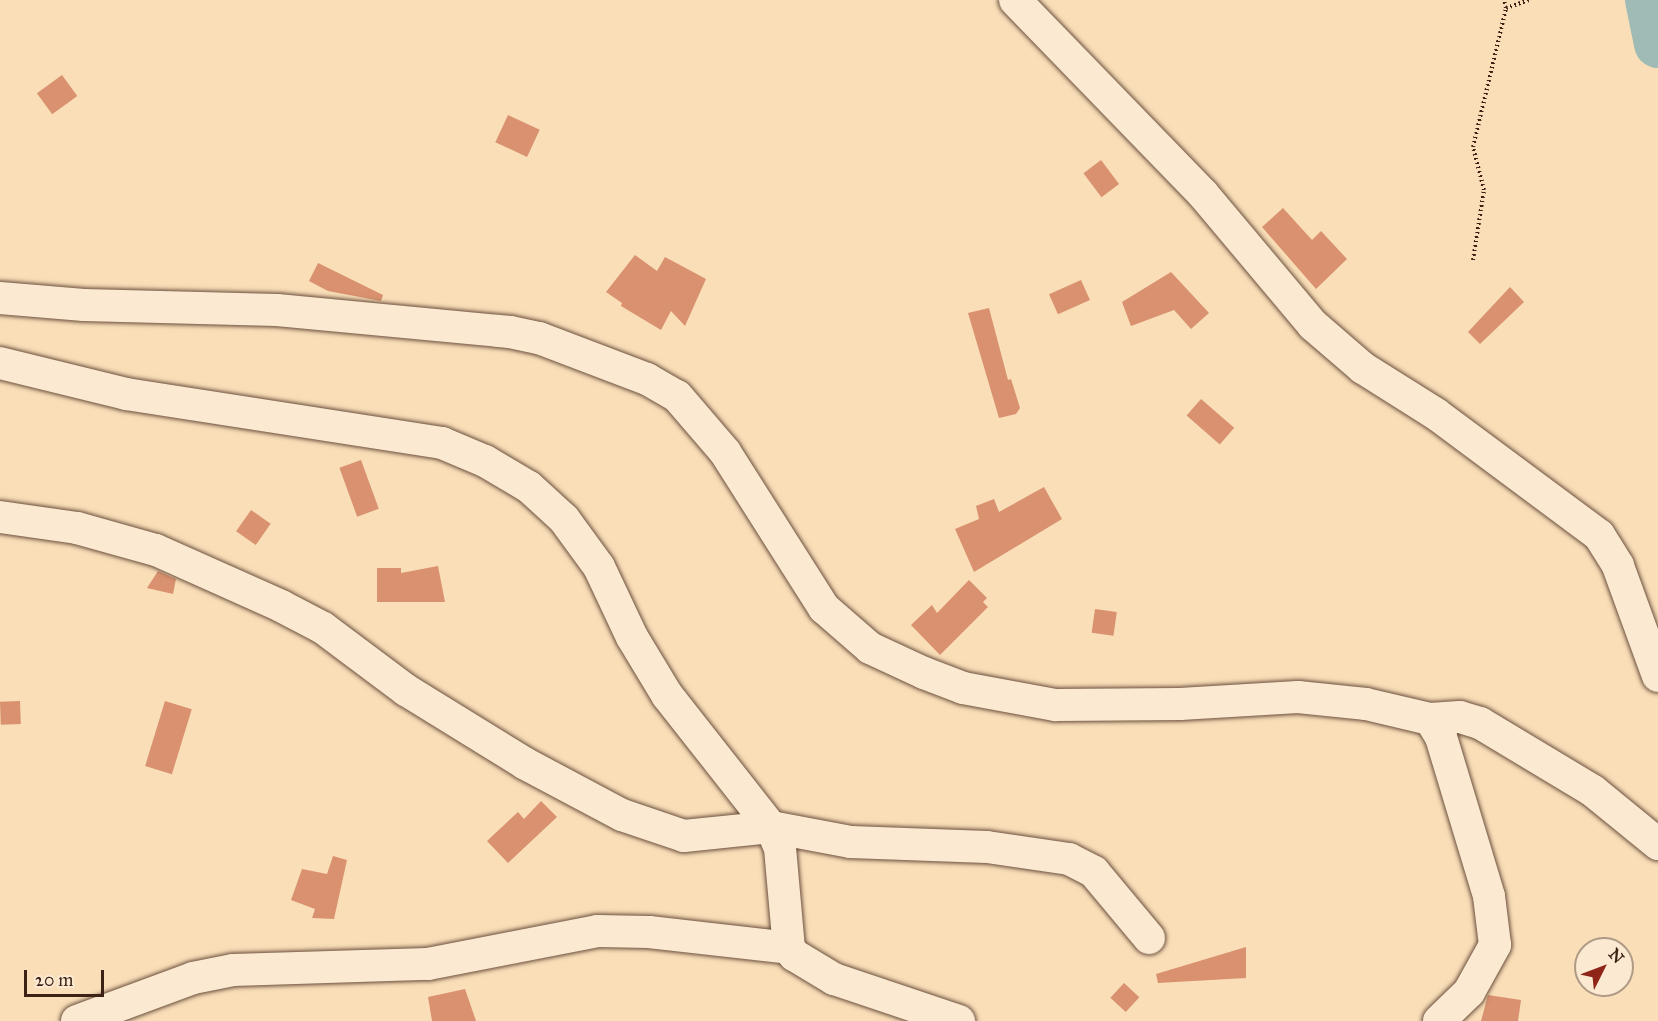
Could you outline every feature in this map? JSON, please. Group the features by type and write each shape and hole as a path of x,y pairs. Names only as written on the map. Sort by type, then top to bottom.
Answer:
{"street":[{"path":"1015,0 1203,194 1313,326 1363,368 1436,414 1599,535 1618,566 1658,676"},
{"path":"0,298 84,305 277,310 510,332 539,338 647,379 677,396 725,452 824,608 870,648 924,673 963,688 1056,705 1180,704 1298,697 1366,704 1430,718 1460,717 1480,723 1593,791 1658,844"},
{"path":"0,363 126,394 442,443 485,461 529,487 564,519 599,567 632,637 667,695 771,827 784,876 789,948 801,962 834,979 959,1021"},
{"path":"0,517 77,528 156,550 281,606 324,628 406,690 524,762 622,815 684,836 771,827 851,842 987,848 1069,859 1094,872 1149,938"},
{"path":"1430,718 1444,748 1489,896 1496,945 1469,992 1439,1021"},
{"path":"77,1021 193,978 233,970 428,964 574,934 649,932 789,948"}],"path":[{"path":"1473,260 1484,190 1473,147 1506,8 1504,0"},
{"path":"1506,8 1529,0"}],"building":[{"path":"62,75 77,96 52,114 37,93"},
{"path":"508,115 540,130 527,157 495,142"},
{"path":"1101,160 1119,184 1101,197 1083,173"},
{"path":"1283,208 1312,240 1321,231 1347,259 1316,289 1262,227"},
{"path":"635,255 657,271 665,257 706,279 685,326 671,311 661,330 621,306 622,303 606,292"},
{"path":"318,263 383,295 381,301 328,291 309,281"},
{"path":"1171,272 1209,313 1191,329 1174,310 1131,326 1122,302"},
{"path":"1081,280 1090,300 1058,314 1049,294"},
{"path":"1510,287 1524,302 1480,344 1468,332"},
{"path":"989,308 1008,380 1011,379 1020,408 1016,414 999,418 968,313"},
{"path":"1201,399 1234,428 1220,444 1187,416"},
{"path":"361,460 379,509 357,517 339,468"},
{"path":"1044,487 1062,519 974,572 955,529 979,519 976,506 994,499 999,512"},
{"path":"251,510 271,524 256,545 236,531"},
{"path":"438,566 445,602 377,602 377,568 401,568 401,573"},
{"path":"158,571 176,579 173,594 147,588"},
{"path":"969,580 987,598 983,602 988,607 940,655 911,625 932,605 937,613"},
{"path":"1095,609 1117,612 1113,636 1092,633"},
{"path":"20,701 21,724 1,725 0,702"},
{"path":"165,701 192,709 172,774 145,766"},
{"path":"541,801 557,817 508,863 487,841 518,812 524,819"},
{"path":"333,856 347,860 334,919 312,918 315,909 291,900 302,869 327,874"},
{"path":"1246,947 1246,978 1158,983 1156,974"},
{"path":"1124,983 1139,997 1126,1012 1110,998"},
{"path":"465,989 476,1021 432,1021 428,997"},
{"path":"1488,995 1521,1000 1518,1021 1481,1021"}],"waterway":[{"path":"1649,0 1658,44"}]}
